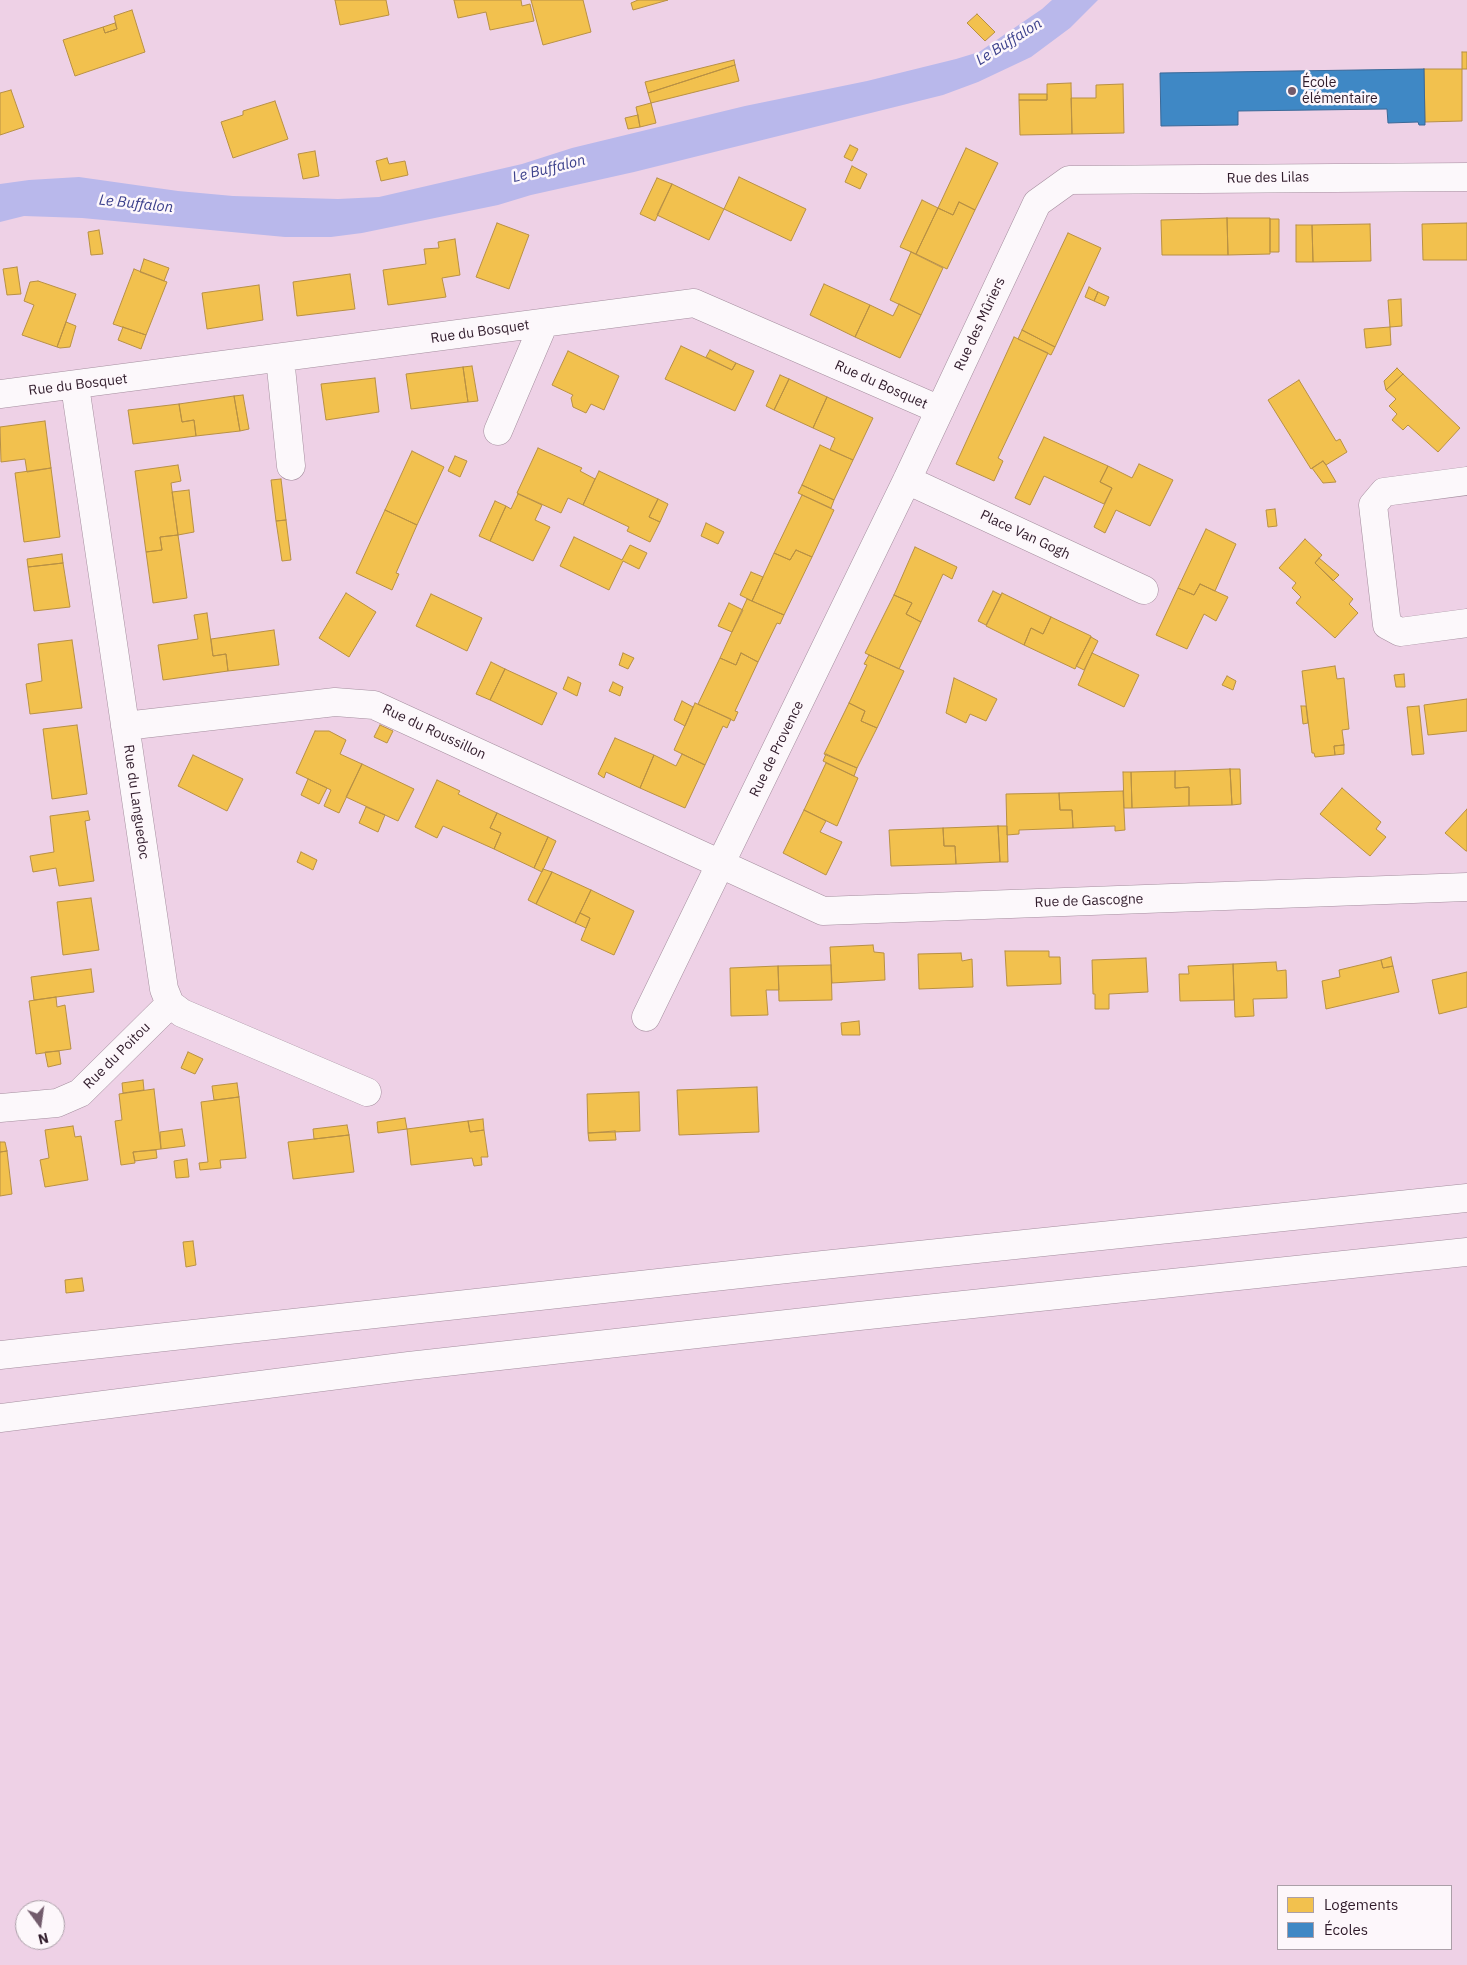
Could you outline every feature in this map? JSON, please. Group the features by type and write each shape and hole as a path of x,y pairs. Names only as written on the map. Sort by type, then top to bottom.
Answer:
{"street":[{"name":"Rue des Lilas","path":"1069,180 1467,177"},
{"name":"Rue des Mûriers","path":"907,480 1037,203 1069,180"},
{"name":"Rue du Bosquet","path":"0,394 75,386 694,303 940,410"},
{"path":"498,431 544,323"},
{"path":"280,358 291,466"},
{"name":"Rue du Languedoc","path":"75,386 164,989 170,1004"},
{"name":"Place Van Gogh","path":"907,480 1144,590"},
{"name":"Rue de Provence","path":"646,1017 907,480"},
{"path":"1467,481 1384,492 1373,505 1387,625 1400,632 1467,623"},
{"name":"Rue du Roussillon","path":"125,726 336,702 374,705 722,863"},
{"name":"Rue de Gascogne","path":"722,863 823,911 1467,887"},
{"path":"170,1004 182,1013 367,1092"},
{"name":"Rue du Poitou","path":"0,1108 57,1103 80,1093 170,1004"},
{"path":"0,1354 1467,1198"},
{"path":"0,1418 409,1366 1467,1252"}],"water":[{"name":"Le Buffalon","path":"1052,0 1098,0 1070,28 1031,57 978,82 943,95 634,172 531,195 498,205 362,233 331,237 285,237 82,218 24,216 0,222 0,184 29,180 79,177 178,191 233,196 338,199 379,197 522,164 572,148 745,106 867,81 956,59 979,52 1042,9"}],"building: Logements":[{"path":"335,0 386,0 389,15 340,25"},
{"path":"454,0 521,0 522,6 530,4 534,21 490,30 486,12 458,18"},
{"path":"531,0 583,0 591,32 543,45"},
{"path":"638,0 668,0 633,10 631,3"},
{"path":"132,10 145,52 75,76 63,40 103,27 105,33 117,29 114,16"},
{"path":"977,14 995,32 985,41 967,23"},
{"path":"115,23 117,29 105,33 103,27"},
{"path":"1462,52 1467,52 1467,69 1462,69"},
{"path":"734,60 735,65 648,93 645,82"},
{"path":"735,65 739,81 651,103 648,93"},
{"path":"1424,69 1462,69 1462,121 1425,122"},
{"path":"1071,83 1072,134 1020,135 1019,100 1047,100 1047,84"},
{"path":"1123,84 1124,133 1072,134 1071,98 1096,98 1096,85"},
{"path":"11,90 24,127 0,135 0,93"},
{"path":"1019,94 1047,94 1047,100 1019,100"},
{"path":"275,101 288,139 233,158 221,122 243,115 243,111"},
{"path":"651,103 656,123 640,127 636,107"},
{"path":"638,115 640,127 628,129 625,118"},
{"path":"850,145 858,149 852,161 844,157"},
{"path":"966,148 998,163 975,210 959,202 953,215 938,208"},
{"path":"315,151 319,176 303,179 298,154"},
{"path":"387,158 389,164 405,161 408,175 381,181 376,161"},
{"path":"852,166 867,174 860,189 845,182"},
{"path":"739,177 806,209 791,241 724,209"},
{"path":"657,178 672,184 655,221 640,214"},
{"path":"672,184 724,209 709,240 657,215"},
{"path":"922,200 938,208 916,254 900,247"},
{"path":"959,202 975,210 947,269 916,254 938,208 953,215"},
{"path":"1227,218 1270,218 1270,254 1228,255"},
{"path":"1227,218 1228,255 1162,255 1161,220"},
{"path":"1270,219 1279,219 1279,252 1270,252"},
{"path":"497,223 529,235 509,289 476,277"},
{"path":"1467,223 1467,260 1423,260 1422,224"},
{"path":"1370,224 1371,261 1313,262 1312,225"},
{"path":"1296,225 1312,225 1313,262 1296,262"},
{"path":"99,230 103,254 91,255 88,232"},
{"path":"1068,233 1101,248 1055,347 1022,330"},
{"path":"455,239 460,275 442,278 446,297 388,305 383,270 426,264 424,249 439,248 438,242"},
{"path":"911,252 943,268 921,315 890,300"},
{"path":"144,259 169,268 164,281 140,272"},
{"path":"17,267 21,294 7,295 3,269"},
{"path":"134,269 167,282 146,335 113,324"},
{"path":"350,274 355,309 297,316 293,282"},
{"path":"38,281 76,294 57,347 22,335 34,305 24,301 30,282"},
{"path":"824,284 870,305 855,337 810,315"},
{"path":"259,285 263,320 207,329 202,293"},
{"path":"1089,287 1098,292 1094,301 1085,297"},
{"path":"1098,292 1109,297 1105,306 1094,301"},
{"path":"1401,299 1402,326 1390,327 1388,300"},
{"path":"899,304 921,315 900,358 855,337 870,305 893,316"},
{"path":"66,322 76,326 70,347 60,348 57,347"},
{"path":"123,327 146,335 141,349 118,340"},
{"path":"1390,327 1391,345 1366,348 1364,329"},
{"path":"1022,330 1055,347 1051,355 1018,339"},
{"path":"1014,337 1048,353 998,458 1003,461 994,481 956,464"},
{"path":"681,346 732,370 736,363 754,371 735,411 665,379"},
{"path":"710,350 736,363 732,370 706,357"},
{"path":"568,351 619,376 604,410 591,404 586,413 573,407 571,398 573,395 552,385"},
{"path":"472,366 478,401 468,402 463,367"},
{"path":"463,367 468,402 411,409 406,374"},
{"path":"1397,368 1403,374 1386,390 1384,381"},
{"path":"1403,374 1460,428 1438,452 1408,425 1403,430 1392,420 1397,414 1389,406 1396,399 1386,390"},
{"path":"780,375 789,379 774,410 766,406"},
{"path":"375,378 379,412 326,420 321,384"},
{"path":"789,379 827,397 813,428 774,410"},
{"path":"1299,380 1336,441 1340,439 1347,452 1326,465 1323,461 1311,469 1268,400"},
{"path":"243,395 249,429 240,431 234,396"},
{"path":"234,396 240,431 196,436 194,420 182,422 179,404"},
{"path":"827,397 873,418 853,460 830,450 835,438 813,428"},
{"path":"179,404 182,422 194,420 196,436 133,444 128,410"},
{"path":"45,421 51,468 27,472 25,459 1,462 0,427"},
{"path":"1044,437 1108,466 1100,482 1112,488 1104,504 1044,476 1030,505 1015,498"},
{"path":"820,445 853,460 834,500 802,485"},
{"path":"538,448 582,468 580,471 595,479 583,505 568,498 561,513 517,493"},
{"path":"412,451 444,467 417,525 385,510"},
{"path":"455,456 467,461 460,477 448,471"},
{"path":"1323,461 1336,482 1323,483 1312,468"},
{"path":"1139,464 1173,480 1150,526 1116,510 1105,533 1094,527 1112,488 1100,482 1108,466 1132,478"},
{"path":"178,465 181,481 171,483 178,535 160,537 162,550 146,552 135,471"},
{"path":"51,468 60,537 24,542 15,473"},
{"path":"599,471 658,499 649,517 660,522 650,542 627,531 629,527 583,505"},
{"path":"281,479 286,520 276,521 271,480"},
{"path":"802,485 834,500 831,508 798,493"},
{"path":"189,490 194,532 178,535 172,492"},
{"path":"518,494 542,505 535,520 550,527 533,561 490,541 506,506 511,509"},
{"path":"802,495 834,510 812,557 796,550 790,560 774,553"},
{"path":"658,499 668,504 660,522 649,517"},
{"path":"495,501 506,506 490,541 479,536"},
{"path":"1275,509 1277,526 1268,527 1266,510"},
{"path":"385,510 417,525 396,573 399,574 392,590 356,573"},
{"path":"286,520 291,560 282,561 276,521"},
{"path":"706,523 724,532 718,544 701,536"},
{"path":"1206,529 1236,544 1215,591 1200,584 1194,595 1178,588"},
{"path":"178,535 187,598 153,603 146,552 162,550 160,537"},
{"path":"574,537 622,560 630,545 647,553 639,569 623,561 609,590 560,566"},
{"path":"1305,539 1322,555 1315,563 1353,599 1349,604 1358,613 1335,638 1296,603 1301,597 1292,588 1296,583 1279,568"},
{"path":"915,547 957,567 952,579 943,574 921,622 906,614 912,603 894,595"},
{"path":"796,550 812,557 784,615 752,601 774,553 790,560"},
{"path":"62,554 63,563 28,567 27,559"},
{"path":"1319,558 1339,575 1333,581 1315,563"},
{"path":"63,563 70,607 34,611 28,567"},
{"path":"751,572 763,577 752,601 740,595"},
{"path":"1200,584 1228,597 1216,621 1204,614 1187,649 1156,635 1178,588 1194,595"},
{"path":"993,591 1001,595 986,625 978,621"},
{"path":"346,593 376,612 349,657 319,638"},
{"path":"1002,593 1051,617 1043,634 1031,628 1024,645 986,626"},
{"path":"431,594 482,618 467,651 416,626"},
{"path":"894,595 912,603 906,614 921,622 899,669 865,653"},
{"path":"747,599 784,615 780,624 777,623 758,662 741,653 736,665 720,658"},
{"path":"729,603 743,610 732,632 718,626"},
{"path":"207,613 213,656 226,654 228,671 163,680 158,645 198,639 194,615"},
{"path":"1051,617 1091,636 1075,669 1024,645 1031,628 1043,634"},
{"path":"274,630 279,665 228,671 226,654 213,656 211,639"},
{"path":"1091,637 1098,641 1084,670 1076,666"},
{"path":"72,640 82,708 30,714 26,684 42,681 38,644"},
{"path":"623,653 634,658 628,669 619,665"},
{"path":"741,653 758,662 735,711 738,712 734,721 698,704 720,658 736,665"},
{"path":"1092,653 1139,675 1124,707 1078,685"},
{"path":"869,655 904,671 877,728 861,721 865,711 849,703 867,665 864,664"},
{"path":"491,662 505,669 490,700 476,694"},
{"path":"1335,666 1337,679 1344,678 1349,729 1342,730 1344,745 1334,746 1335,755 1315,757 1314,753 1312,753 1302,671"},
{"path":"505,669 557,693 542,725 490,700"},
{"path":"1404,674 1405,687 1396,687 1394,675"},
{"path":"1227,676 1236,681 1233,690 1222,685"},
{"path":"568,677 581,683 577,696 563,689"},
{"path":"954,678 997,699 986,721 970,714 966,723 946,713"},
{"path":"613,682 623,687 620,696 609,691"},
{"path":"1467,699 1467,731 1428,735 1424,705"},
{"path":"682,701 693,707 685,726 674,720"},
{"path":"695,703 731,719 727,728 723,726 705,765 674,750"},
{"path":"849,703 865,711 861,721 877,728 857,768 824,754"},
{"path":"1301,706 1306,706 1308,723 1303,724"},
{"path":"1419,706 1424,754 1412,755 1407,707"},
{"path":"77,725 87,794 52,799 43,729"},
{"path":"380,725 393,731 387,743 374,737"},
{"path":"315,731 329,731 346,740 340,754 362,764 339,813 324,806 331,790 296,773"},
{"path":"615,738 654,755 640,788 606,772 604,778 598,774"},
{"path":"1344,745 1344,754 1335,755 1334,746"},
{"path":"682,754 705,765 685,808 640,788 654,755 676,766"},
{"path":"826,754 857,768 854,776 823,761"},
{"path":"193,755 243,779 227,811 178,786"},
{"path":"826,763 858,778 837,826 804,810"},
{"path":"362,764 414,789 398,821 346,797"},
{"path":"1230,769 1240,769 1241,804 1232,805"},
{"path":"1230,769 1232,805 1189,806 1189,787 1175,788 1175,771"},
{"path":"1175,771 1175,788 1189,787 1189,806 1132,808 1131,772"},
{"path":"1123,772 1131,772 1132,808 1124,808"},
{"path":"308,779 327,788 319,804 301,795"},
{"path":"437,780 460,791 458,794 497,813 490,828 501,833 494,849 443,826 437,838 415,827"},
{"path":"1342,788 1381,822 1376,829 1386,837 1370,856 1320,814"},
{"path":"1123,791 1125,830 1115,831 1115,826 1073,828 1072,810 1060,810 1059,793"},
{"path":"1059,793 1060,810 1072,810 1073,828 1019,830 1019,834 1007,835 1006,794"},
{"path":"366,807 385,815 378,832 359,823"},
{"path":"1467,809 1467,851 1466,851 1445,833"},
{"path":"804,810 826,821 820,832 842,842 826,875 783,853"},
{"path":"88,811 90,820 85,821 94,881 59,886 56,868 33,872 30,856 54,852 50,816"},
{"path":"497,813 548,837 534,868 494,849 501,833 490,828"},
{"path":"998,826 1007,826 1008,862 1000,862"},
{"path":"998,826 1000,862 956,864 955,846 944,846 943,828"},
{"path":"943,828 944,846 955,846 956,864 891,866 889,830"},
{"path":"548,837 556,841 542,872 534,868"},
{"path":"301,852 317,860 313,870 297,862"},
{"path":"543,869 552,872 536,904 528,900"},
{"path":"552,872 591,890 575,923 536,904"},
{"path":"591,890 634,911 614,955 581,940 590,918 580,913"},
{"path":"91,898 99,950 63,955 57,902"},
{"path":"580,913 590,918 586,928 575,923"},
{"path":"873,945 874,952 884,953 885,980 832,983 830,947"},
{"path":"1005,951 1049,951 1049,957 1060,957 1061,984 1007,986"},
{"path":"961,953 962,961 972,959 973,987 919,989 918,954"},
{"path":"1391,957 1393,966 1383,968 1381,960"},
{"path":"1146,958 1148,992 1109,994 1109,1009 1095,1009 1092,960"},
{"path":"1381,960 1383,968 1393,966 1399,992 1326,1009 1322,981 1340,977 1339,970"},
{"path":"1276,962 1277,971 1286,970 1287,998 1253,999 1254,1016 1235,1017 1233,964"},
{"path":"1233,964 1234,1000 1180,1001 1179,974 1189,974 1188,966"},
{"path":"831,965 832,1000 779,1001 778,966"},
{"path":"778,966 779,990 766,990 768,1015 731,1016 730,968"},
{"path":"91,969 94,992 34,1000 31,977"},
{"path":"1467,972 1467,1007 1439,1014 1432,980"},
{"path":"56,997 57,1007 65,1005 71,1049 36,1054 29,1001"},
{"path":"859,1021 860,1035 842,1035 841,1023"},
{"path":"59,1051 61,1064 48,1067 45,1052"},
{"path":"188,1052 203,1059 195,1074 181,1068"},
{"path":"143,1080 144,1090 123,1093 122,1083"},
{"path":"237,1083 239,1097 214,1100 212,1086"},
{"path":"757,1087 759,1132 679,1135 677,1090"},
{"path":"154,1089 161,1149 133,1152 135,1163 121,1165 115,1121 122,1120 119,1094"},
{"path":"639,1092 640,1131 588,1133 587,1094"},
{"path":"239,1097 246,1158 220,1160 221,1168 200,1170 199,1163 208,1162 201,1102"},
{"path":"405,1118 407,1129 378,1133 377,1122"},
{"path":"483,1119 484,1130 470,1132 468,1121"},
{"path":"468,1121 470,1132 484,1130 488,1157 481,1157 482,1165 474,1166 472,1158 411,1165 407,1129"},
{"path":"347,1125 349,1135 314,1139 313,1129"},
{"path":"73,1126 75,1137 81,1136 88,1180 45,1187 40,1160 49,1158 45,1130"},
{"path":"182,1129 185,1146 161,1149 160,1132"},
{"path":"615,1131 616,1140 589,1141 588,1133"},
{"path":"349,1135 354,1172 293,1179 288,1142"},
{"path":"0,1142 5,1142 7,1151 0,1152"},
{"path":"156,1150 157,1158 135,1161 133,1152"},
{"path":"7,1151 12,1194 0,1196 0,1152"},
{"path":"187,1159 189,1177 176,1178 174,1161"},
{"path":"193,1241 196,1265 186,1267 183,1242"},
{"path":"82,1278 84,1291 66,1293 65,1280"}],"building: Écoles":[{"name":"École élémentaire","path":"1424,69 1425,125 1419,125 1418,122 1388,123 1387,109 1238,111 1238,125 1161,126 1160,73"}],"place":[{"name":"École élémentaire","path":"1292,91"}]}
